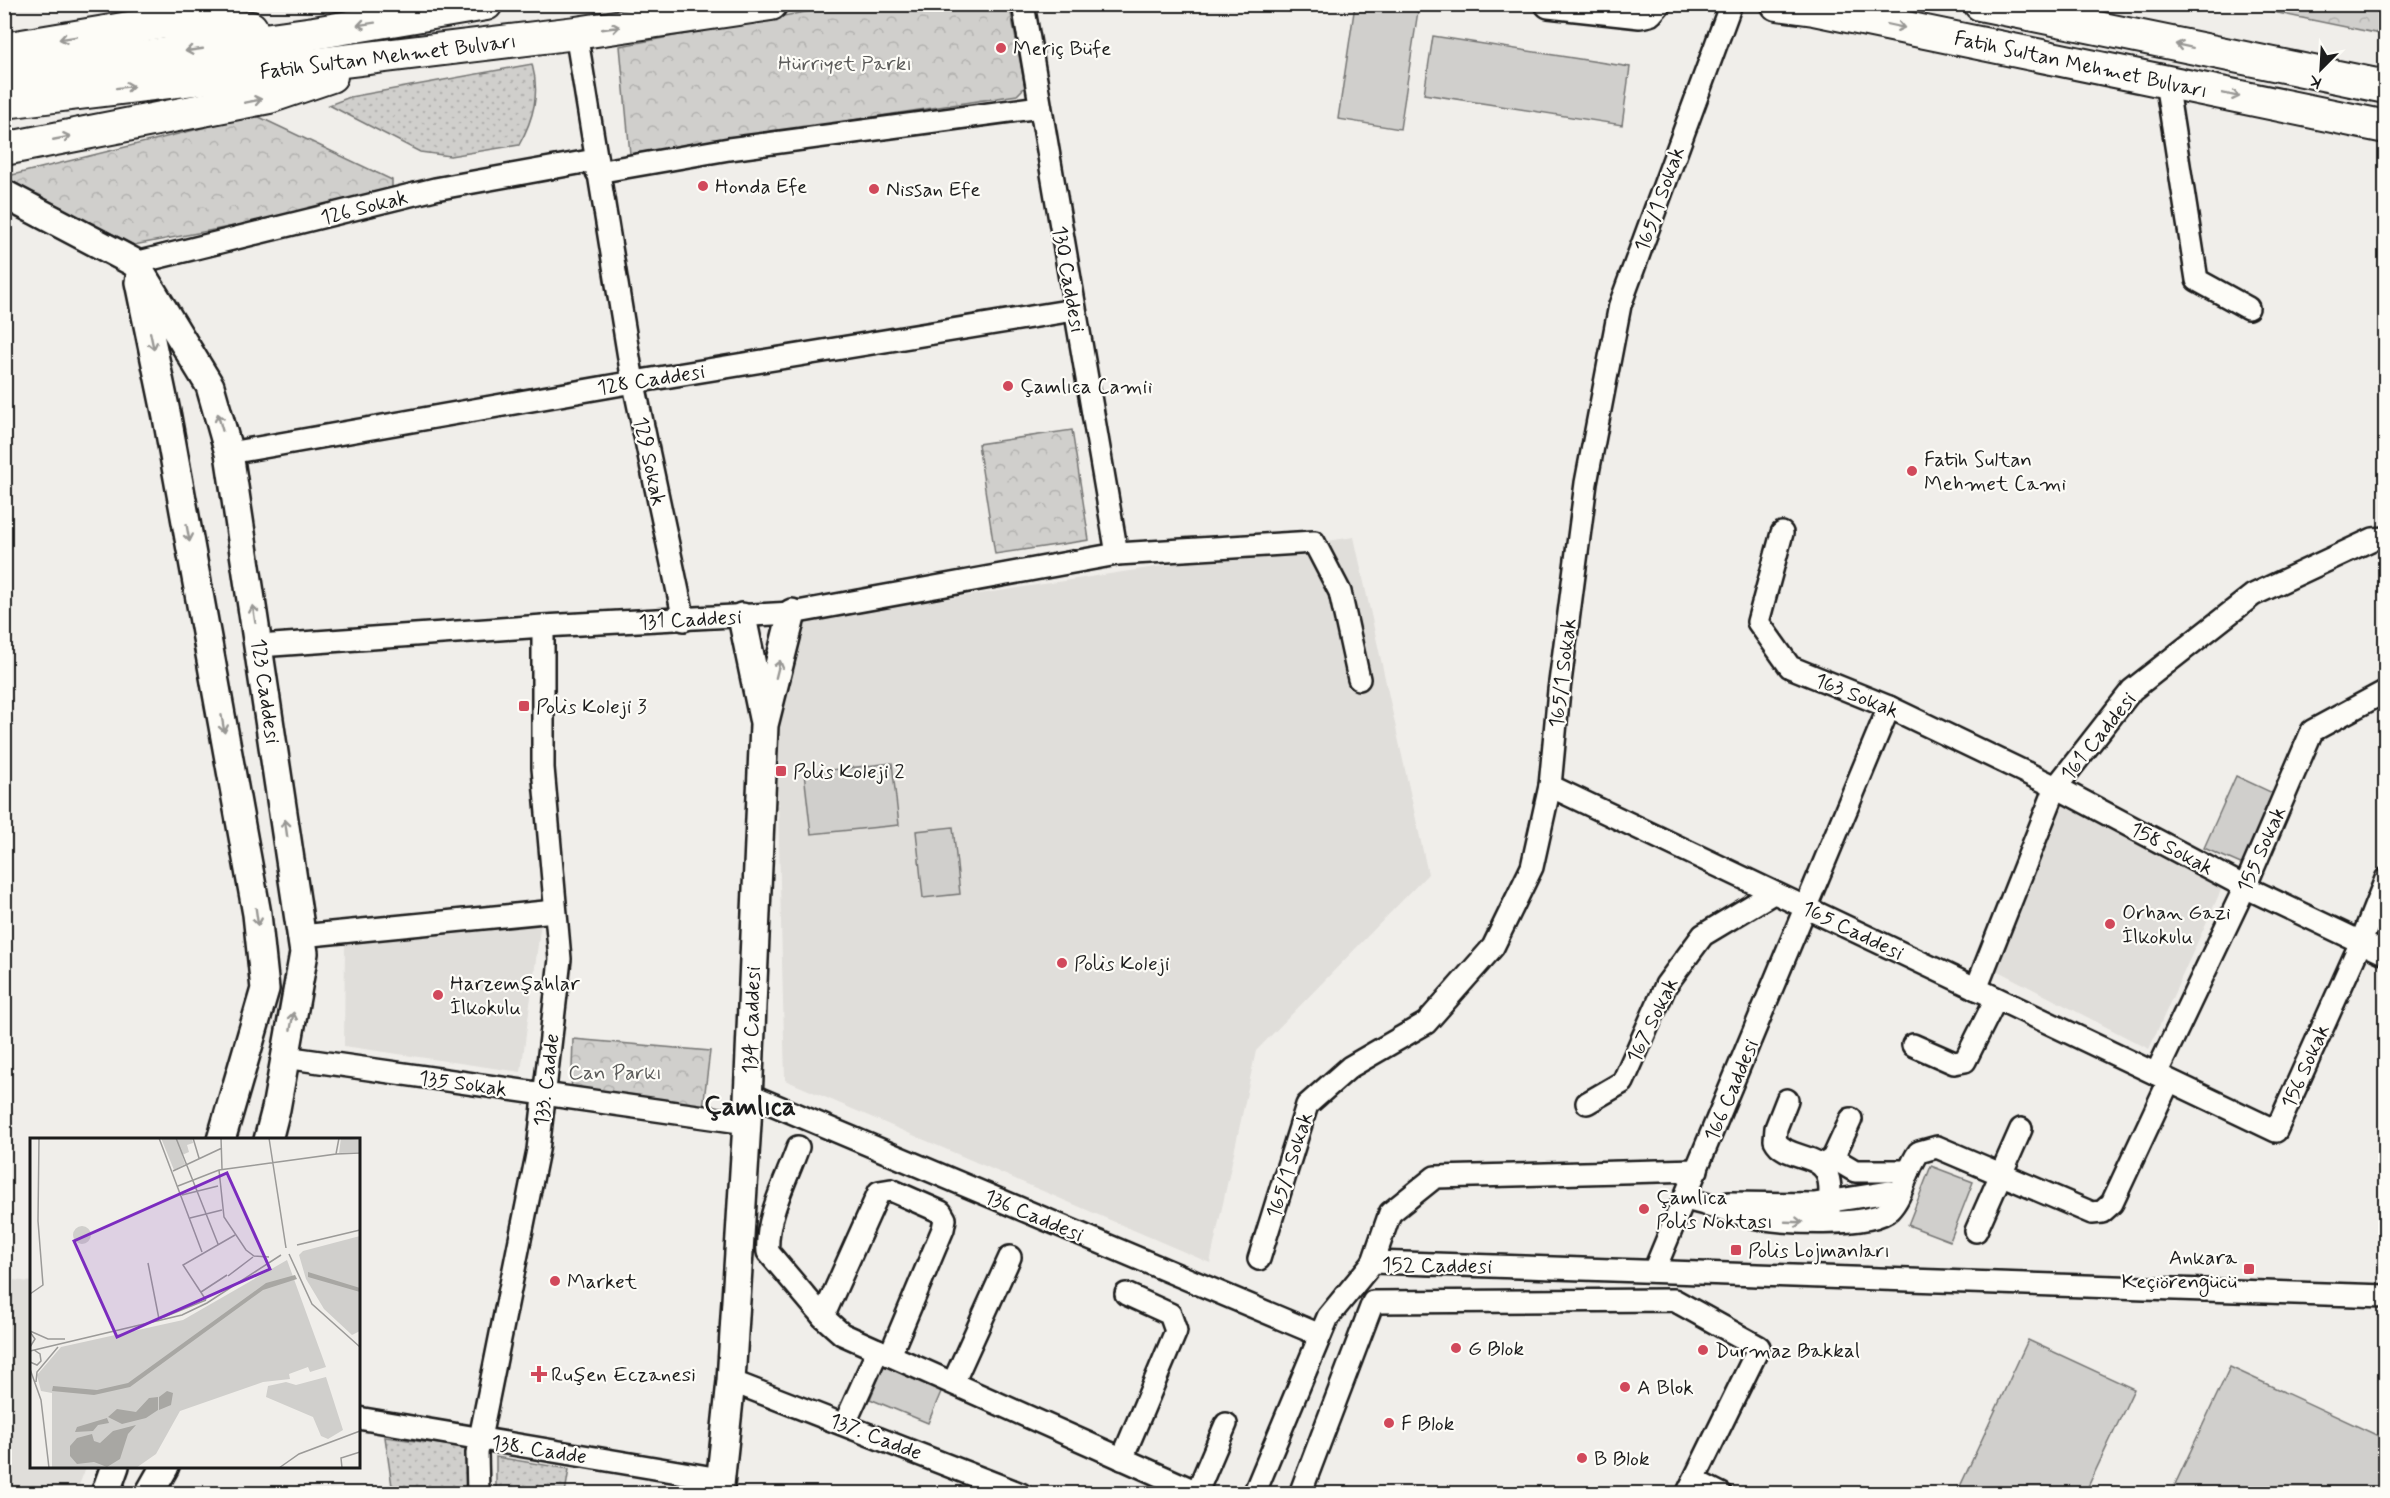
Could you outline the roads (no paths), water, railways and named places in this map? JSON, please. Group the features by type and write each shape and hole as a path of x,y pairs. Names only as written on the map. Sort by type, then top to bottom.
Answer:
{"highway":[{"name":"Fatih Sultan Mehmet Bulvarı","path":"4,77 314,33 486,4"},
{"name":"Fatih Sultan Mehmet Bulvarı","path":"4,102 576,33 771,4"},
{"name":"Fatih Sultan Mehmet Bulvarı","path":"1777,4 1814,9 2385,127"},
{"name":"Fatih Sultan Mehmet Bulvarı","path":"1980,4 2385,87"},
{"path":"4,49 165,22 314,33"},
{"path":"4,149 269,98 386,57"}],"main road":[{"path":"1549,4 1640,14 1649,12 1656,4"},
{"path":"4,194 135,263 167,417 211,657 257,914 265,989 222,1138"},
{"name":"123 Caddesi","path":"135,263 210,386 229,453 259,646 304,953 267,1138"},
{"name":"134 Caddesi","path":"720,1486 731,1381 747,1123 764,725 792,613"},
{"name":"134 Caddesi","path":"742,618 764,725"},
{"path":"105,1494 115,1468"},
{"path":"148,1494 164,1468"}],"street":[{"name":"130 Caddesi","path":"1023,4 1117,554"},
{"name":"165/1 Sokak","path":"1259,1259 1307,1105 1350,1068 1426,1023 1493,947 1532,867 1550,786 1559,690 1586,483 1620,305 1731,4"},
{"name":"129 Sokak","path":"576,33 596,166 634,382 684,620"},
{"path":"2166,82 2197,280 2248,308"},
{"name":"126 Sokak","path":"135,263 435,189 1040,107"},
{"name":"128 Caddesi","path":"229,453 634,382 1074,310"},
{"name":"163 Sokak","path":"1782,533 1758,622 1790,667 1889,707 2056,787"},
{"name":"161 Caddesi","path":"1976,989 2056,787 2132,690 2253,595 2373,539 2385,538"},
{"name":"131 Caddesi","path":"259,646 543,626 742,618 792,613 1117,554 1314,542 1340,592 1359,679"},
{"name":"133. Cadde","path":"478,1494 477,1454 538,1150 560,959 543,768 543,626"},
{"name":"155 Sokak","path":"2001,1174 2092,1213 2102,1212 2112,1203 2163,1078 2312,731 2385,691"},
{"name":"166 Caddesi","path":"1654,1271 1889,707"},
{"name":"165 Caddesi","path":"1550,786 2163,1078"},
{"name":"158 Sokak","path":"2056,787 2245,887 2385,954"},
{"name":"156 Sokak","path":"2163,1078 2276,1131 2361,942 2385,879"},
{"name":"167 Sokak","path":"1587,1103 1623,1082 1666,985 1702,935 1773,893"},
{"path":"302,936 555,911"},
{"path":"1913,1044 1954,1063 1965,1061 1996,999"},
{"name":"135 Sokak","path":"285,1057 545,1096 747,1123"},
{"name":"136 Caddesi","path":"748,1094 1320,1335"},
{"path":"1787,1100 1776,1128 1777,1144 1856,1171 1909,1171"},
{"path":"1829,1212 1827,1162 1851,1119"},
{"path":"1976,1231 2021,1129"},
{"path":"798,1147 771,1221 767,1240 768,1252 824,1317 842,1334 1197,1492 1226,1424"},
{"path":"1685,1199 1766,1220 1829,1212 1876,1218 1892,1207 1919,1152 1937,1147 2001,1174"},
{"path":"1373,1262 1390,1213 1435,1177 1697,1170"},
{"path":"824,1317 879,1192 891,1190 941,1212 945,1224 884,1353 845,1424"},
{"path":"953,1383 1010,1257"},
{"name":"152 Caddesi","path":"1254,1494 1328,1317 1373,1262 2385,1296"},
{"path":"1122,1459 1176,1331 1170,1314 1126,1294"},
{"path":"1300,1494 1373,1302 1674,1300 1759,1347 1691,1487 1721,1494"},
{"name":"137. Cadde","path":"731,1381 1021,1494"},
{"name":"138. Cadde","path":"360,1418 480,1439 720,1486"}],"place":[{"name":"Meriç Büfe","path":"1001,48"},
{"name":"Honda Efe","path":"703,186"},
{"name":"Nissan Efe","path":"874,189"},
{"name":"Çamlıca Camii","path":"1008,386"},
{"name":"Fatih Sultan Mehmet Cami","path":"1912,471"},
{"name":"Polis Koleji 3","path":"524,706"},
{"name":"Polis Koleji 2","path":"781,771"},
{"name":"Orhan Gazi İlkokulu","path":"2110,924"},
{"name":"Polis Koleji","path":"1062,963"},
{"name":"Harzemşahlar İlkokulu","path":"438,995"},
{"name":"Çamlıca Polis Noktası","path":"1644,1209"},
{"name":"Polis Lojmanları","path":"1736,1250"},
{"name":"Ankara Keçiörengücü","path":"2249,1269"},
{"name":"Market","path":"555,1281"},
{"name":"G Blok","path":"1456,1348"},
{"name":"Durmaz Bakkal","path":"1703,1350"},
{"name":"Ruşen Eczanesi","path":"539,1374"},
{"name":"A Blok","path":"1625,1387"},
{"name":"F Blok","path":"1389,1423"},
{"name":"B Blok","path":"1582,1458"}],"district":[{"name":"Çamlıca","path":"750,1106"}],"park label":[{"name":"Hürriyet Parkı","path":"845,63"},
{"name":"Can Parkı","path":"615,1072"}]}
